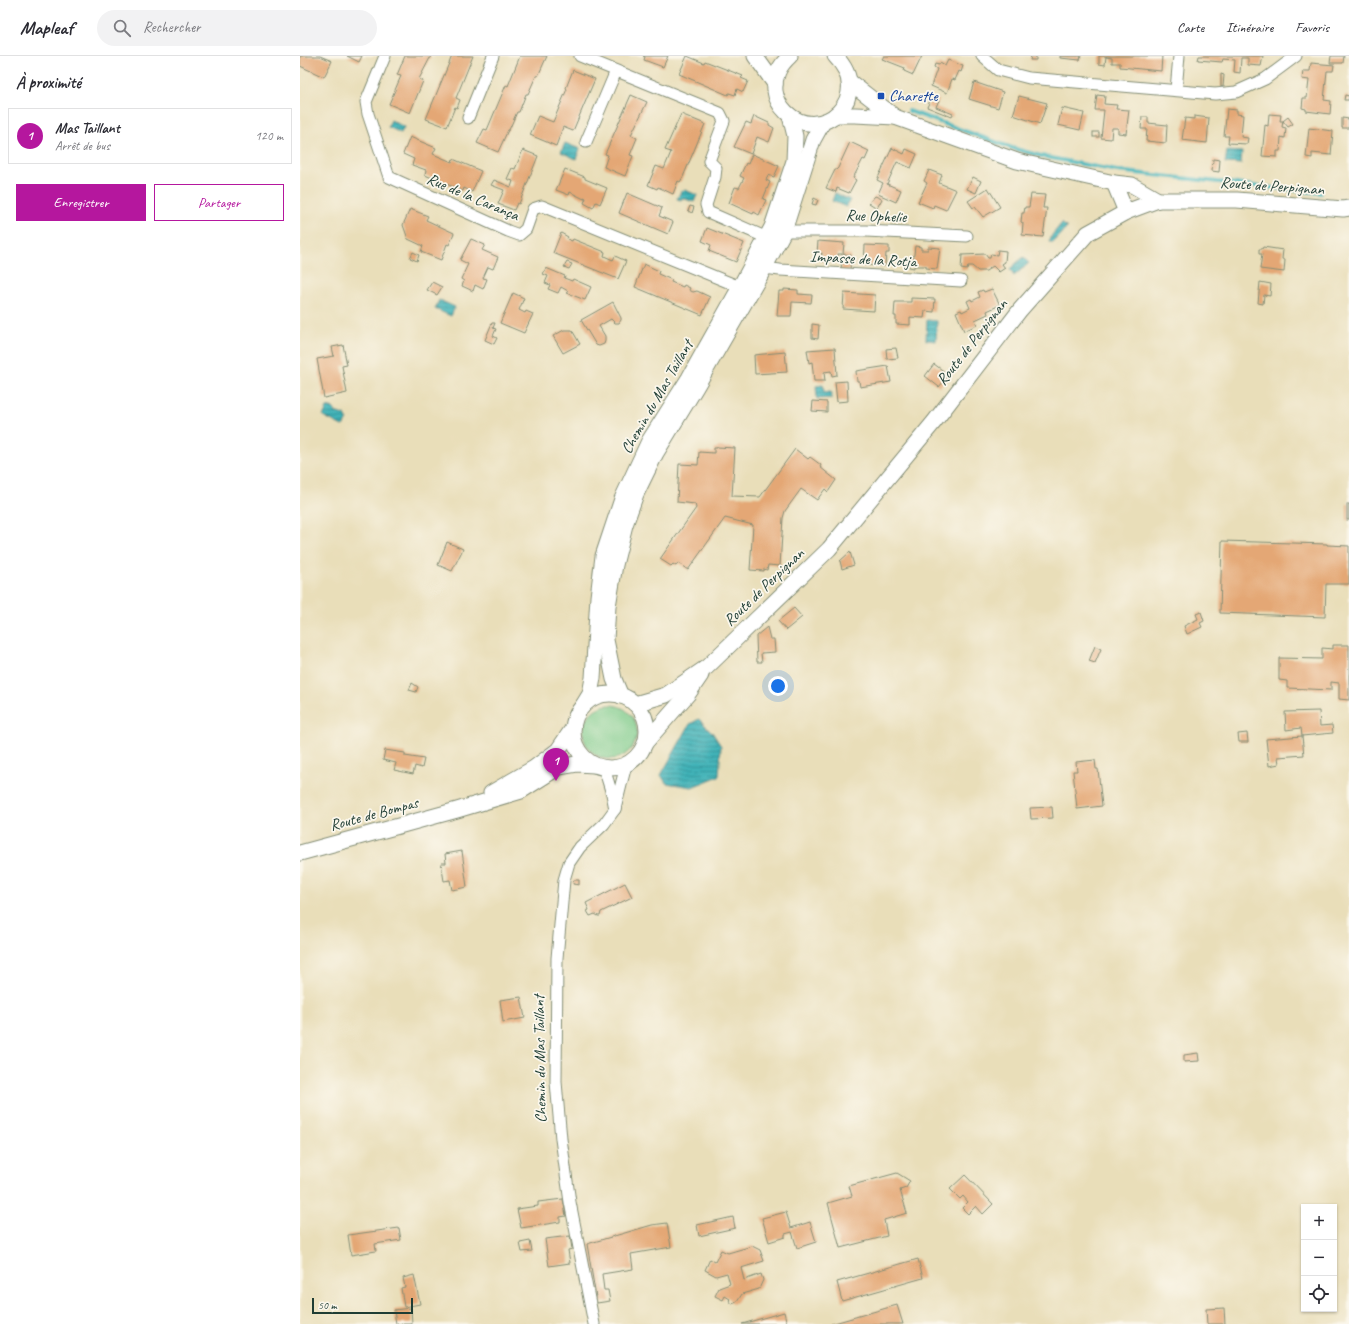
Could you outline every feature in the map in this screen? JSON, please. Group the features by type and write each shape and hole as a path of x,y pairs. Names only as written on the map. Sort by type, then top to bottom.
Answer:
{"main road":[{"path":"755,56 775,84"},
{"path":"790,56 783,62 777,73 775,84 776,96 782,108 790,116 800,121 812,123 829,118 855,115 895,117 1017,162 1114,183 1132,185 1158,200"},
{"path":"835,56 842,63 849,78 895,117"},
{"name":"Chemin du Mas Taillant","path":"621,696 614,678 606,640 608,606 615,565 625,525 636,494 656,453 696,387 784,230 813,140 829,118 844,106 849,95 849,78 853,56"},
{"name":"Chemin du Mas Taillant","path":"582,707 590,694 593,678 598,597 604,556 622,499 649,441 689,378 772,227 794,162 795,136 790,116"},
{"path":"1114,183 1126,212"},
{"name":"Route de Perpignan","path":"635,704 666,695 707,667 829,549 934,422 1020,310 1088,233 1126,212 1158,200 1237,200 1347,210"},
{"name":"Route de Perpignan","path":"646,742 688,694 707,667"},
{"path":"457,810 521,790 559,767 578,764 599,767 615,768 626,765 635,759 642,751 646,742 646,722 642,712 635,704 621,696 610,694 590,700 582,707 576,716 573,728 574,739 578,750 584,759 599,767"},
{"path":"457,810 485,797 534,768 558,750 573,728"},
{"name":"Route de Bompas","path":"300,853 457,810"}],"street":[{"name":"Rue de la Carança","path":"385,56 366,102 368,114 389,177 519,235 526,229 533,209 542,206 740,287"},
{"path":"468,118 493,56"},
{"path":"580,56 720,113 724,120 710,161 716,168 715,177 706,205 708,212 767,238"},
{"path":"982,56 998,70 1029,78 1215,94 1236,92 1265,79 1296,56"},
{"path":"1176,90 1179,56"},
{"path":"586,142 616,71"},
{"name":"Rue Ophelie","path":"784,230 866,231 967,236"},
{"name":"Impasse de la Rotja","path":"764,268 961,281"},
{"path":"615,809 626,765"},
{"path":"599,767 612,794 615,809"},
{"name":"Chemin du Mas Taillant","path":"594,1324 570,1202 561,1139 556,1082 557,958 564,880 568,863 580,846 604,824 615,809"}],"green space":[{"path":"605,705 615,705 625,709 633,717 637,727 637,737 633,747 625,755 615,759 605,759 595,755 587,747 583,737 583,727 587,717 595,709"}],"water":[{"path":"391,120 404,127 401,133 388,127"},
{"path":"565,143 580,149 576,159 561,152"},
{"path":"1227,151 1242,152 1241,164 1225,163"},
{"path":"685,190 697,195 694,202 682,198 681,200 677,199 681,191"},
{"path":"835,193 850,200 846,207 832,201"},
{"path":"1062,223 1067,228 1054,242 1049,242 1052,235"},
{"path":"1023,257 1029,263 1014,276 1010,269"},
{"path":"439,300 455,307 451,316 435,309"},
{"path":"927,320 937,321 936,341 926,340"},
{"path":"823,385 824,392 831,392 832,398 817,399 816,386"},
{"path":"332,407 335,410 334,412 345,415 347,419 344,425 342,426 323,416 327,408"},
{"path":"699,719 712,732 721,746 719,776 692,787 666,783 661,775 690,724"}],"building":[{"path":"300,56 320,56 332,61 324,77 300,66"},
{"path":"347,56 362,56 359,62"},
{"path":"405,56 431,56 419,79 423,81 410,113 389,104 401,76 397,75"},
{"path":"452,56 473,56 456,98 460,100 457,108 455,107 447,127 426,119"},
{"path":"520,56 547,56 538,76 536,76 528,94 526,94 519,112 517,112 498,152 477,143 484,129 487,130 506,85 508,86"},
{"path":"643,56 668,56 663,67 644,60 645,57"},
{"path":"687,56 704,63 705,61 743,76 741,78 748,81 743,92 737,89 735,95 729,93 728,95 679,74"},
{"path":"884,56 922,56 913,75 904,71 905,68 882,59"},
{"path":"1031,56 1036,56 1036,60 1030,60"},
{"path":"1060,56 1081,56 1080,60 1060,58"},
{"path":"1099,56 1106,56 1105,65 1099,64"},
{"path":"1106,56 1162,56 1161,71 1120,67 1120,63 1112,63 1112,58"},
{"path":"1199,56 1263,56 1261,66 1248,65 1248,58 1241,58 1240,73 1234,72 1235,60 1223,59 1222,62 1198,60"},
{"path":"1331,56 1344,56 1343,63 1330,63"},
{"path":"948,60 963,66 961,72 959,71 955,80 952,79 947,93 931,86 937,69 934,67 935,64 939,65 940,63 945,66"},
{"path":"1311,63 1334,65 1333,71 1327,71 1324,100 1331,101 1330,114 1306,111 1306,109 1302,108 1303,98 1307,98 1309,80 1302,79 1303,71 1310,71"},
{"path":"573,70 595,79 573,131 563,127 556,146 530,135 538,116 553,122 567,89 566,88"},
{"path":"1221,74 1224,75 1223,87 1221,87"},
{"path":"974,82 1003,92 998,108 969,99"},
{"path":"631,95 647,102 631,135 637,138 630,155 633,156 625,176 604,167 608,155 605,154"},
{"path":"1097,95 1105,96 1104,104 1117,105 1116,109 1129,110 1126,134 1118,133 1118,128 1112,128 1111,139 1101,138 1104,110 1095,110"},
{"path":"1345,95 1349,96 1349,100 1344,100"},
{"path":"1019,96 1047,103 1040,124 1013,115"},
{"path":"932,97 939,100 936,107 953,114 952,117 927,107"},
{"path":"1062,108 1084,113 1080,130 1058,125"},
{"path":"1227,109 1237,110 1237,114 1243,115 1241,137 1248,138 1247,144 1228,143 1229,136 1224,136"},
{"path":"681,114 705,124 683,177 680,182 678,181 673,194 658,187 657,189 648,185 656,166 664,169 671,152 665,150"},
{"path":"1269,114 1281,115 1280,121 1283,121 1282,127 1286,128 1285,138 1281,137 1280,151 1277,151 1277,157 1262,156 1265,125 1268,126"},
{"path":"754,116 769,123 769,125 774,128 769,142 757,137 751,154 734,147 746,122 751,124"},
{"path":"1194,116 1209,118 1207,143 1182,140 1185,118 1194,119"},
{"path":"1142,117 1148,117 1148,123 1167,125 1166,143 1146,141 1147,129 1141,129"},
{"path":"1288,117 1293,124 1288,127 1283,121"},
{"path":"1342,118 1349,119 1349,128 1342,128"},
{"path":"1309,128 1333,131 1331,155 1312,153 1312,158 1306,157"},
{"path":"1093,132 1099,132 1099,137 1093,137"},
{"path":"410,137 436,148 433,154 452,162 453,159 481,171 472,192 464,188 463,191 425,175 426,170 412,165 414,159 403,154"},
{"path":"850,142 869,151 853,178 856,180 849,193 837,188 836,192 826,188 835,170 838,168"},
{"path":"892,148 904,154 906,149 917,154 911,168 897,162 887,184 901,190 896,202 878,194 883,183 877,180"},
{"path":"523,150 538,156 519,204 517,203 514,210 498,204 504,190 491,185 494,180 511,187 513,181 507,179 512,168 515,169"},
{"path":"752,154 779,166 774,177 768,175 766,180 770,182 763,199 766,200 759,215 754,212 753,214 729,203 735,187 739,188 744,178 740,176 746,163 748,164"},
{"path":"1213,159 1220,160 1219,172 1212,171"},
{"path":"565,169 607,188 600,204 596,202 593,208 584,203 586,198 584,197 584,199 570,192 569,195 556,190"},
{"path":"929,170 942,175 939,183 956,190 946,210 934,205 933,208 918,202 927,183 924,181"},
{"path":"973,177 981,181 976,193 967,189"},
{"path":"988,188 1000,207 983,217 968,201"},
{"path":"627,193 662,208 659,216 673,222 668,234 619,213"},
{"path":"1031,194 1045,195 1043,208 1047,208 1043,237 1022,235 1022,213 1024,213 1025,207 1029,207"},
{"path":"875,196 882,199 877,208 869,203"},
{"path":"814,198 818,200 816,205 812,204"},
{"path":"690,206 694,207 692,213 688,211"},
{"path":"410,209 428,216 426,220 454,233 449,245 447,244 441,260 421,252 423,246 408,239 403,225"},
{"path":"707,228 744,243 736,262 709,251 711,245 702,241"},
{"path":"561,233 568,237 567,239 572,241 573,239 605,252 604,256 613,260 615,256 626,261 618,279 553,253"},
{"path":"471,239 485,245 482,250 498,257 493,269 488,267 483,278 487,279 483,289 475,285 473,291 462,286 464,281 461,279 468,264 460,260"},
{"path":"818,241 844,243 843,254 851,255 850,271 841,271 842,254 838,254 838,260 830,260 830,262 821,261 822,253 817,253"},
{"path":"865,245 889,246 889,253 886,253 885,266 864,265"},
{"path":"915,246 921,247 921,250 928,250 928,247 940,248 937,269 926,268 926,266 914,266 914,268 909,267 909,262 913,262"},
{"path":"1263,247 1283,250 1282,259 1285,260 1284,272 1260,269 1262,254 1259,254 1259,249 1262,249"},
{"path":"998,250 1006,251 1005,262 1002,264 1005,268 999,272 993,266 986,271 978,271 972,266 968,266 967,270 961,269 962,255 985,254 988,258 990,258 991,254 997,255"},
{"path":"413,252 419,255 417,261 410,258"},
{"path":"567,262 572,264 569,269 564,267"},
{"path":"644,264 659,271 658,274 672,280 671,282 683,287 684,285 690,288 689,290 693,292 697,291 710,297 702,315 635,287"},
{"path":"546,268 565,276 564,278 572,281 573,279 591,287 585,300 567,293 568,291 561,287 558,293 548,289 550,285 545,283 548,276 543,274"},
{"path":"432,282 442,287 437,295 427,290"},
{"path":"1260,282 1271,284 1270,296 1264,295 1263,304 1258,303"},
{"path":"784,289 798,290 798,294 812,295 811,303 792,302 791,316 777,316 779,291 784,291"},
{"path":"992,289 1000,305 987,311 988,314 975,320 977,325 964,331 956,312 961,310 962,312 970,308 967,301 971,299 972,301 980,297 978,292 983,290 984,292"},
{"path":"513,293 524,298 519,310 525,313 526,311 533,314 524,333 500,323"},
{"path":"844,293 875,295 874,311 843,309"},
{"path":"911,298 935,299 934,312 925,311 924,318 910,317 910,325 896,324 896,316 894,316 895,302 911,302"},
{"path":"613,302 621,320 619,323 615,323 611,319 599,326 605,336 605,341 604,344 599,346 596,345 581,320"},
{"path":"492,323 495,323 493,328 496,329 493,336 497,338 494,344 485,340"},
{"path":"812,324 819,325 818,339 812,338"},
{"path":"564,330 572,330 580,344 563,353 553,336"},
{"path":"343,345 347,365 342,366 347,393 324,398 317,359 334,356 332,347"},
{"path":"835,348 837,375 832,376 831,371 824,372 825,381 814,381 812,362 809,363 807,350"},
{"path":"896,348 898,358 887,359 886,349"},
{"path":"785,352 787,372 755,374 754,355"},
{"path":"934,364 949,375 939,387 925,376"},
{"path":"888,366 891,382 860,387 859,381 857,381 856,371"},
{"path":"847,381 848,401 837,402 835,382"},
{"path":"813,401 827,402 827,412 812,411"},
{"path":"714,448 735,448 732,496 760,497 795,449 808,459 810,457 821,465 820,467 836,480 828,492 825,489 817,500 801,489 785,511 783,518 780,566 768,565 767,570 764,569 764,571 750,570 753,525 725,518 688,570 678,563 676,566 673,564 671,566 660,559 696,508 695,504 677,502 679,464 698,465 699,452 714,453"},
{"path":"1347,504 1349,504 1349,520 1347,520"},
{"path":"1222,541 1349,546 1349,584 1326,584 1325,617 1220,613"},
{"path":"447,542 463,549 452,571 438,565"},
{"path":"850,552 854,565 842,569 840,561"},
{"path":"794,608 802,617 786,630 778,621"},
{"path":"1201,612 1204,621 1200,623 1202,627 1187,634 1184,626 1198,619 1196,614"},
{"path":"767,627 770,639 774,639 775,652 761,653 762,662 757,662 756,636"},
{"path":"1333,645 1349,645 1349,700 1339,699 1339,683 1331,682 1331,690 1287,688 1287,681 1279,680 1279,658 1322,659 1322,648 1333,649"},
{"path":"1095,646 1101,649 1095,663 1089,661"},
{"path":"412,683 418,687 416,692 409,690"},
{"path":"1319,711 1320,726 1332,725 1333,733 1302,736 1301,728 1286,730 1285,712"},
{"path":"1247,733 1248,742 1239,742 1238,734"},
{"path":"1302,736 1304,755 1278,757 1279,764 1269,766 1266,739"},
{"path":"385,750 405,753 405,756 424,759 422,768 415,766 413,774 394,770 396,763 383,760"},
{"path":"1095,760 1096,769 1098,769 1102,806 1077,809 1073,771 1077,771 1076,762"},
{"path":"1052,807 1053,818 1031,819 1030,808"},
{"path":"462,851 467,887 452,890 450,880 444,881 441,863 446,863 445,854"},
{"path":"574,880 579,880 579,885 573,884"},
{"path":"625,883 632,897 601,912 600,916 595,914 590,916 587,911 589,910 586,903"},
{"path":"521,997 525,1018 503,1022 500,1000"},
{"path":"1198,1053 1199,1061 1184,1062 1184,1055"},
{"path":"897,1173 910,1181 906,1188 900,1190 907,1213 884,1220 887,1236 840,1248 828,1203 852,1196 849,1186"},
{"path":"965,1175 993,1204 983,1214 976,1206 968,1214 962,1208 968,1202 963,1196 960,1199 950,1189"},
{"path":"563,1199 566,1216 560,1217 560,1222 521,1228 517,1209 538,1206 538,1202"},
{"path":"786,1212 791,1228 810,1222 816,1242 797,1248 792,1232 785,1234 785,1237 769,1242 762,1218"},
{"path":"733,1217 735,1228 699,1236 697,1225"},
{"path":"667,1223 671,1247 631,1254 633,1269 602,1274 604,1290 608,1290 610,1301 597,1303 587,1244 652,1225"},
{"path":"399,1228 401,1240 375,1244 376,1251 351,1255 348,1235"},
{"path":"570,1236 572,1249 568,1250 570,1263 549,1266 545,1239"},
{"path":"530,1241 532,1251 522,1252 520,1243"},
{"path":"752,1246 760,1250 764,1261 741,1268 744,1280 761,1274 763,1280 759,1289 742,1294 737,1302 732,1304 729,1300 730,1299 725,1296 723,1300 715,1296 719,1288 730,1284 727,1273 716,1276 705,1270 710,1259 715,1262 721,1250 728,1253"},
{"path":"918,1259 923,1278 842,1301 837,1282"},
{"path":"414,1275 420,1304 404,1307 401,1288 405,1287 403,1278"},
{"path":"897,1305 903,1324 831,1324"},
{"path":"411,1308 412,1324 396,1324 394,1310"},
{"path":"1224,1308 1225,1324 1207,1324 1206,1309"},
{"path":"784,1312 787,1324 742,1324"}],"waterway":[{"path":"909,111 1012,148 1041,156 1117,171 1321,193"}],"place":[{"name":"Charette","path":"881,96"},
{"name":"Mas Taillant","path":"556,781"}]}
